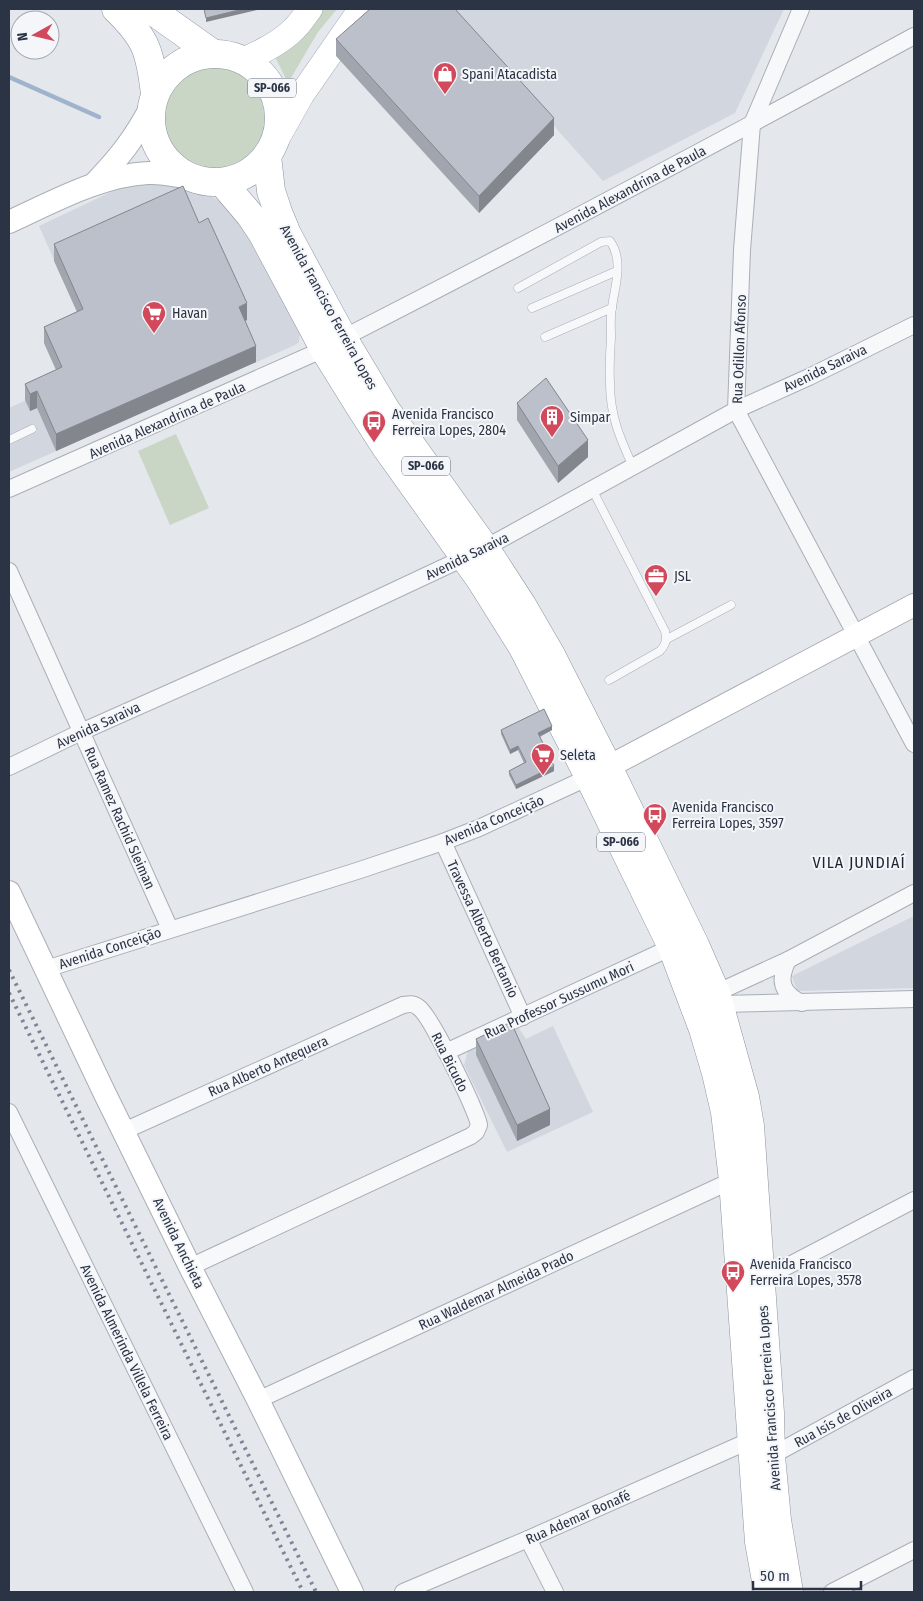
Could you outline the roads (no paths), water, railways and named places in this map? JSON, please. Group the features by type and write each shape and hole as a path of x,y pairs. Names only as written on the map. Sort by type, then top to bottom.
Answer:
{"highway":[{"path":"116,9 135,28 144,41 152,67 153,100 151,123 154,140 163,156 175,169 190,178 206,182 222,182 239,178 254,169 271,149"},
{"name":"Avenida Francisco Ferreira Lopes","path":"150,9 212,53"},
{"name":"Avenida Francisco Ferreira Lopes","path":"153,100 164,78 178,65 205,53 228,55 244,60 260,71 271,86 278,104 279,124 271,149 272,191 278,212 334,344 385,446 475,553 480,578 598,772 696,944 719,998 745,1097 750,1126 770,1413 761,1448 760,1542 768,1592"},
{"name":"Avenida Francisco Ferreira Lopes","path":"222,182 262,233 334,344"},
{"name":"Avenida Francisco Ferreira Lopes","path":"598,772 672,947 703,1029 716,1073 725,1112 761,1448 777,1520 789,1592"},
{"path":"672,947 698,991 705,999 712,1002 719,998"}],"main road":[{"path":"244,60 284,38 295,28 310,9"},
{"path":"271,149 302,94 361,9"},
{"path":"93,185 127,147 141,126 153,100"},
{"path":"9,222 93,185 120,177 149,173 190,178"},
{"name":"Avenida Conceição","path":"598,772 914,605"},
{"name":"Avenida Anchieta","path":"9,892 190,1267 258,1400 352,1592"}],"street":[{"name":"Rua Odillon Afonso","path":"800,9 752,124 742,250 736,410 914,744"},
{"name":"Avenida Alexandrina de Paula","path":"9,489 334,344 508,254 914,36"},
{"name":"Avenida Saraiva","path":"9,767 81,732 475,553 736,410 914,325"},
{"name":"Rua Ramez Rachid Sleiman","path":"9,570 170,929"},
{"name":"Avenida Conceição","path":"46,969 443,842 479,828 598,772"},
{"name":"Travessa Alberto Bertamio","path":"443,842 523,1017"},
{"path":"719,998 914,893"},
{"name":"Rua Professor Sussumu Mori","path":"446,1052 672,947"},
{"path":"788,960 783,972 784,988 788,994 802,1003"},
{"path":"719,998 802,1003 914,999"},
{"name":"Rua Alberto Antequera","path":"124,1131 396,1007 413,1004"},
{"name":"Rua Bicudo","path":"190,1267 476,1132 479,1125 476,1115 446,1052 426,1016 418,1006 413,1004"},
{"name":"Avenida Almerinda Villela Ferreira","path":"9,1112 245,1592"},
{"name":"Rua Waldemar Almeida Prado","path":"258,1400 733,1180"},
{"path":"761,1280 914,1200"},
{"name":"Rua Isís de Oliveira","path":"761,1448 914,1378"},
{"name":"Rua Ademar Bonafé","path":"404,1592 528,1539 761,1448"},
{"path":"528,1539 555,1592"},
{"path":"832,1592 914,1550"}],"lane":[{"path":"518,288 600,242 610,241 614,247 617,286 612,308 610,384 618,434 633,467"},
{"path":"532,308 617,271"},
{"path":"545,338 612,308"},
{"path":"9,440 32,429"},
{"path":"592,489 665,631 667,639 660,651 610,680"},
{"path":"667,639 731,605"}],"waterway":[{"path":"9,77 99,117"}],"railway":[{"path":"9,970 316,1592"},
{"path":"9,993 303,1592"}],"place":[{"name":"Spani Atacadista","path":"445,95"},
{"name":"Havan","path":"154,334"},
{"name":"Simpar","path":"552,438"},
{"name":"Avenida Francisco Ferreira Lopes, 2804","path":"374,443"},
{"name":"JSL","path":"656,597"},
{"name":"Seleta","path":"543,776"},
{"name":"Avenida Francisco Ferreira Lopes, 3597","path":"655,836"},
{"name":"Avenida Francisco Ferreira Lopes, 3578","path":"733,1293"}],"district":[{"name":"VILA JUNDIAÍ","path":"859,862"}]}
